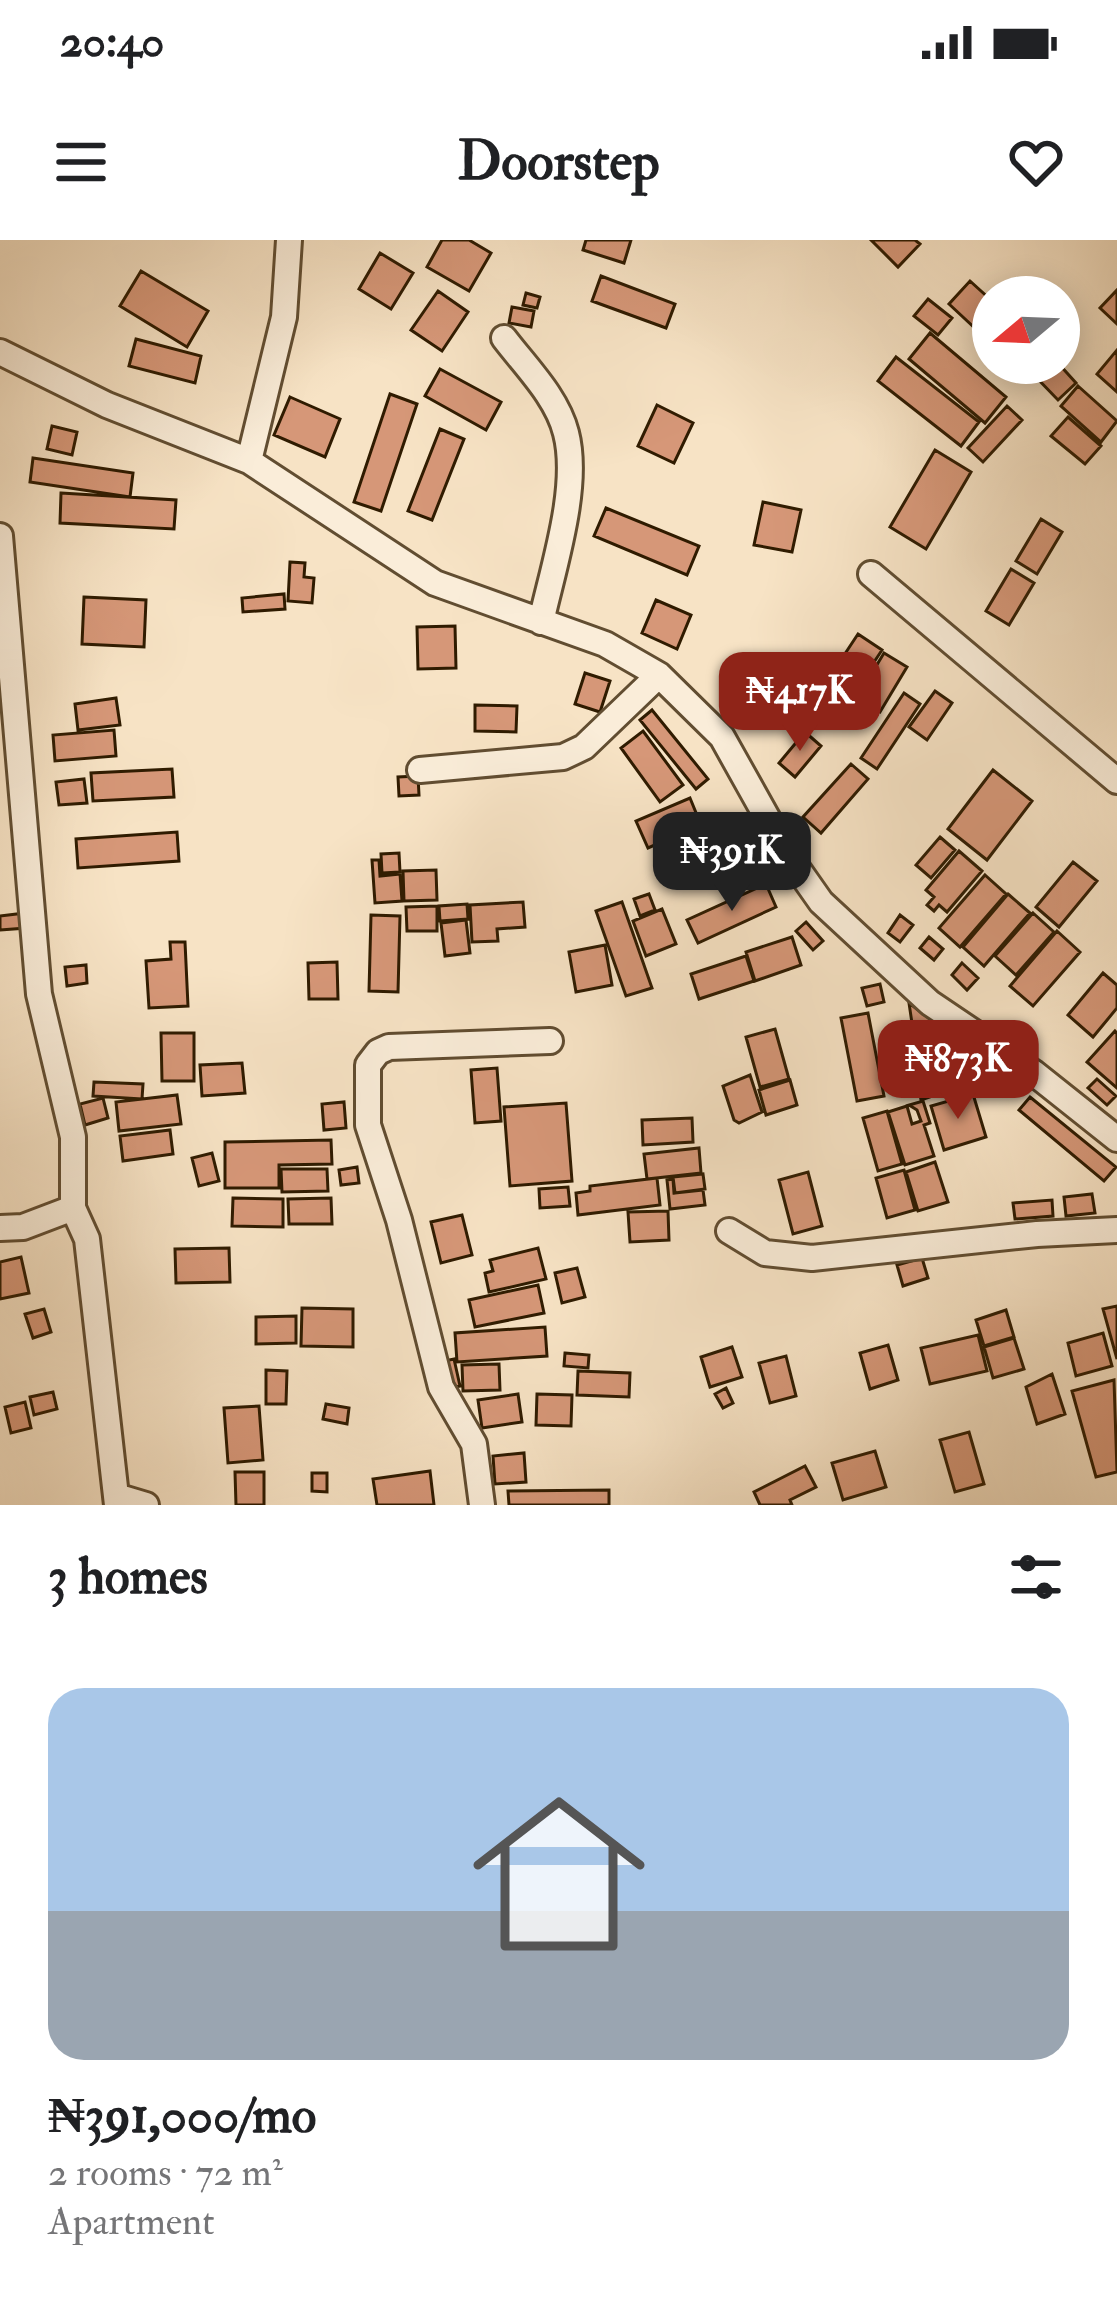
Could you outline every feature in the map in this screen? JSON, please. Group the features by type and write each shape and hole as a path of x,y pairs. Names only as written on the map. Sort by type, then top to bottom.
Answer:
{"street":[{"path":"249,461 284,317 289,240"},
{"path":"504,338 549,397 566,434 569,481 541,622"},
{"path":"0,352 107,405 249,461 435,583 605,644 659,675 722,737 788,855 821,902 930,1003 1034,1073 1117,1139"},
{"path":"0,536 39,994 73,1137 73,1208 86,1239 117,1501 146,1505"},
{"path":"871,574 1117,781"},
{"path":"420,770 563,757 584,747 659,675"},
{"path":"482,1505 474,1444 440,1387 399,1220 368,1125 368,1065 389,1047 550,1041"},
{"path":"0,1228 23,1227 73,1208"},
{"path":"729,1231 765,1252 812,1258 1117,1230"}],"building":[{"path":"442,240 469,240 491,253 469,291 427,267"},
{"path":"586,240 631,240 624,263 583,250"},
{"path":"871,240 915,240 920,244 898,267"},
{"path":"380,253 413,273 391,309 359,289"},
{"path":"141,271 208,311 187,347 120,306"},
{"path":"601,276 675,304 666,328 592,301"},
{"path":"972,283 972,325 949,304"},
{"path":"1117,290 1117,324 1100,308"},
{"path":"438,291 468,312 442,351 411,330"},
{"path":"526,293 540,297 537,308 523,305"},
{"path":"928,299 952,318 938,335 914,316"},
{"path":"512,307 534,311 531,327 509,323"},
{"path":"930,333 972,368 972,384 991,384 1006,397 985,423 909,359"},
{"path":"136,339 201,356 195,383 129,366"},
{"path":"1117,350 1117,392 1097,374"},
{"path":"896,357 979,422 961,446 878,381"},
{"path":"440,369 501,402 486,430 425,396"},
{"path":"1043,384 1075,384 1058,400"},
{"path":"1078,386 1117,421 1101,442 1061,406"},
{"path":"390,394 417,404 381,511 354,502"},
{"path":"290,397 340,419 325,457 274,435"},
{"path":"657,405 693,423 674,463 638,446"},
{"path":"1007,406 1022,420 983,462 968,448"},
{"path":"1068,417 1101,446 1085,464 1051,436"},
{"path":"52,426 77,432 72,455 47,449"},
{"path":"440,429 464,439 432,520 408,511"},
{"path":"935,450 971,472 926,549 890,527"},
{"path":"33,458 133,473 130,497 30,482"},
{"path":"61,493 176,500 174,529 60,523"},
{"path":"763,502 801,510 792,552 754,545"},
{"path":"606,508 699,546 687,575 594,536"},
{"path":"1041,519 1062,532 1037,574 1016,561"},
{"path":"290,562 305,563 304,577 314,578 312,603 288,601"},
{"path":"1011,569 1034,583 1009,625 986,611"},
{"path":"284,594 285,609 243,612 242,598"},
{"path":"84,597 146,600 144,647 82,644"},
{"path":"656,600 691,615 677,649 642,633"},
{"path":"455,626 456,668 418,669 417,627"},
{"path":"858,634 882,650 851,697 827,681"},
{"path":"884,653 907,667 880,712 857,698"},
{"path":"756,654 795,678 773,714 734,690"},
{"path":"585,673 610,681 600,712 575,704"},
{"path":"935,691 952,703 927,740 909,727"},
{"path":"904,693 920,704 877,769 861,758"},
{"path":"116,698 120,725 78,730 75,704"},
{"path":"475,705 517,706 516,732 475,731"},
{"path":"652,710 708,779 696,789 640,720"},
{"path":"114,730 116,756 55,761 53,735"},
{"path":"643,731 683,785 660,802 621,748"},
{"path":"805,732 821,746 795,777 779,763"},
{"path":"851,764 868,779 821,833 803,817"},
{"path":"172,769 174,797 93,801 91,773"},
{"path":"993,770 1032,801 987,860 948,829"},
{"path":"418,776 419,795 399,796 398,777"},
{"path":"84,779 87,803 59,805 56,782"},
{"path":"690,798 701,825 648,848 636,821"},
{"path":"177,832 179,861 78,868 76,839"},
{"path":"940,837 955,850 931,878 916,865"},
{"path":"959,851 982,871 947,912 939,905 934,911 927,905 934,897 926,890"},
{"path":"399,853 400,872 382,873 381,854"},
{"path":"372,860 379,860 380,876 400,874 402,901 375,903"},
{"path":"1073,862 1097,881 1059,927 1036,907"},
{"path":"436,870 437,900 404,901 403,871"},
{"path":"985,875 1006,894 960,947 939,928"},
{"path":"766,884 776,907 698,943 687,920"},
{"path":"649,894 655,910 640,916 634,899"},
{"path":"1008,894 1030,913 984,966 963,947"},
{"path":"523,902 525,927 497,929 498,941 472,942 470,905"},
{"path":"622,902 652,988 626,996 596,911"},
{"path":"467,904 468,919 440,921 439,906"},
{"path":"437,906 437,931 407,931 406,907"},
{"path":"662,909 676,944 646,956 633,921"},
{"path":"25,913 26,928 0,930 0,916"},
{"path":"1033,913 1054,932 1016,975 995,956"},
{"path":"371,915 400,916 398,992 369,991"},
{"path":"900,915 913,925 900,942 888,933"},
{"path":"466,920 470,953 445,956 441,923"},
{"path":"806,922 823,941 813,950 796,931"},
{"path":"1057,931 1080,952 1033,1006 1010,986"},
{"path":"792,937 801,965 755,981 746,952"},
{"path":"929,937 943,949 934,960 920,948"},
{"path":"170,942 185,942 188,1006 149,1008 146,961 171,959"},
{"path":"605,945 612,985 576,992 569,952"},
{"path":"746,956 754,981 699,999 691,974"},
{"path":"337,962 338,999 309,999 308,963"},
{"path":"962,963 978,978 967,990 952,975"},
{"path":"86,965 87,983 67,986 65,967"},
{"path":"1103,973 1117,985 1117,1008 1093,1037 1068,1015"},
{"path":"880,984 884,1002 867,1006 862,988"},
{"path":"909,1003 942,1028 929,1045 913,1030"},
{"path":"868,1013 884,1096 857,1101 841,1018"},
{"path":"775,1029 789,1079 760,1087 746,1037"},
{"path":"161,1033 194,1033 194,1081 162,1081"},
{"path":"1117,1033 1117,1088 1087,1062"},
{"path":"950,1035 964,1048 948,1057 939,1056 932,1045"},
{"path":"963,1050 973,1052 985,1077 956,1090 948,1066"},
{"path":"911,1051 915,1077 887,1083 882,1055"},
{"path":"935,1051 938,1059 943,1057 950,1090 921,1100 917,1057"},
{"path":"242,1063 245,1093 202,1096 200,1065"},
{"path":"497,1068 501,1121 475,1123 471,1070"},
{"path":"750,1075 762,1112 739,1123 723,1086"},
{"path":"1097,1079 1116,1096 1107,1105 1088,1088"},
{"path":"790,1080 797,1105 766,1115 759,1090"},
{"path":"94,1082 143,1084 142,1099 93,1096"},
{"path":"973,1094 986,1137 944,1150 931,1106"},
{"path":"177,1095 181,1124 119,1131 116,1102"},
{"path":"1030,1097 1116,1167 1104,1181 1019,1110"},
{"path":"103,1098 108,1118 85,1125 80,1104"},
{"path":"923,1101 930,1123 924,1125 934,1156 905,1165 888,1112 907,1106 912,1124 921,1121 909,1105"},
{"path":"344,1102 346,1128 324,1130 322,1104"},
{"path":"566,1103 572,1181 510,1186 504,1107"},
{"path":"887,1111 902,1164 878,1171 863,1118"},
{"path":"692,1118 693,1142 643,1145 642,1120"},
{"path":"170,1130 173,1154 123,1161 120,1136"},
{"path":"331,1140 332,1164 279,1165 279,1188 225,1188 225,1142"},
{"path":"699,1148 701,1173 647,1179 644,1154"},
{"path":"212,1153 219,1181 199,1186 192,1158"},
{"path":"935,1162 948,1202 918,1211 906,1172"},
{"path":"357,1167 359,1183 341,1185 339,1170"},
{"path":"281,1169 327,1169 328,1191 282,1192"},
{"path":"904,1170 915,1210 887,1218 876,1178"},
{"path":"808,1172 822,1226 793,1234 779,1180"},
{"path":"703,1174 705,1189 675,1193 673,1177"},
{"path":"657,1178 660,1205 578,1215 576,1193 590,1191 590,1186"},
{"path":"673,1179 674,1193 703,1190 705,1205 670,1209 667,1180"},
{"path":"568,1187 570,1206 540,1208 539,1189"},
{"path":"1092,1194 1095,1213 1066,1216 1064,1197"},
{"path":"233,1198 283,1199 283,1227 232,1226"},
{"path":"331,1198 332,1224 289,1224 288,1199"},
{"path":"1052,1200 1053,1216 1015,1219 1013,1203"},
{"path":"668,1211 669,1240 630,1242 628,1212"},
{"path":"462,1215 472,1255 441,1263 431,1222"},
{"path":"229,1248 230,1282 176,1283 175,1249"},
{"path":"538,1248 546,1279 489,1292 485,1273 493,1271 490,1260"},
{"path":"21,1257 29,1293 0,1299 0,1262"},
{"path":"922,1258 928,1278 903,1286 897,1265"},
{"path":"577,1268 585,1297 562,1303 555,1273"},
{"path":"538,1285 544,1313 475,1327 469,1300"},
{"path":"1117,1306 1117,1359 1103,1309"},
{"path":"302,1308 353,1309 353,1347 301,1346"},
{"path":"44,1309 51,1332 33,1338 25,1314"},
{"path":"1006,1310 1014,1337 984,1346 976,1320"},
{"path":"296,1316 296,1343 256,1344 256,1317"},
{"path":"545,1327 547,1356 457,1362 455,1333"},
{"path":"1103,1333 1112,1366 1076,1376 1068,1343"},
{"path":"978,1335 987,1371 930,1384 921,1348"},
{"path":"1014,1338 1024,1369 993,1378 984,1347"},
{"path":"888,1345 898,1380 870,1389 860,1353"},
{"path":"732,1347 742,1377 710,1387 701,1357"},
{"path":"565,1353 589,1355 588,1368 564,1366"},
{"path":"786,1356 796,1396 770,1403 759,1363"},
{"path":"454,1359 460,1386 445,1389 440,1362"},
{"path":"499,1364 500,1390 463,1391 462,1365"},
{"path":"266,1370 287,1371 286,1404 266,1404"},
{"path":"578,1371 630,1373 629,1397 577,1395"},
{"path":"1052,1374 1065,1414 1037,1424 1026,1387"},
{"path":"1114,1380 1117,1472 1096,1477 1072,1391"},
{"path":"726,1388 733,1403 723,1408 715,1394"},
{"path":"53,1392 57,1409 34,1415 30,1397"},
{"path":"518,1394 522,1422 482,1428 478,1400"},
{"path":"537,1394 572,1395 571,1426 536,1425"},
{"path":"25,1402 31,1428 11,1433 5,1407"},
{"path":"326,1404 349,1408 347,1424 323,1419"},
{"path":"259,1406 263,1460 228,1463 224,1408"},
{"path":"969,1432 984,1484 955,1492 940,1440"},
{"path":"875,1451 886,1487 843,1500 832,1463"},
{"path":"524,1453 526,1482 495,1484 493,1456"},
{"path":"805,1466 816,1487 790,1500 792,1505 760,1505 754,1492"},
{"path":"430,1471 434,1505 377,1505 373,1479"},
{"path":"235,1472 264,1472 264,1505 236,1505"},
{"path":"312,1473 327,1473 327,1492 312,1491"},
{"path":"609,1490 609,1505 509,1505 508,1491"}]}
